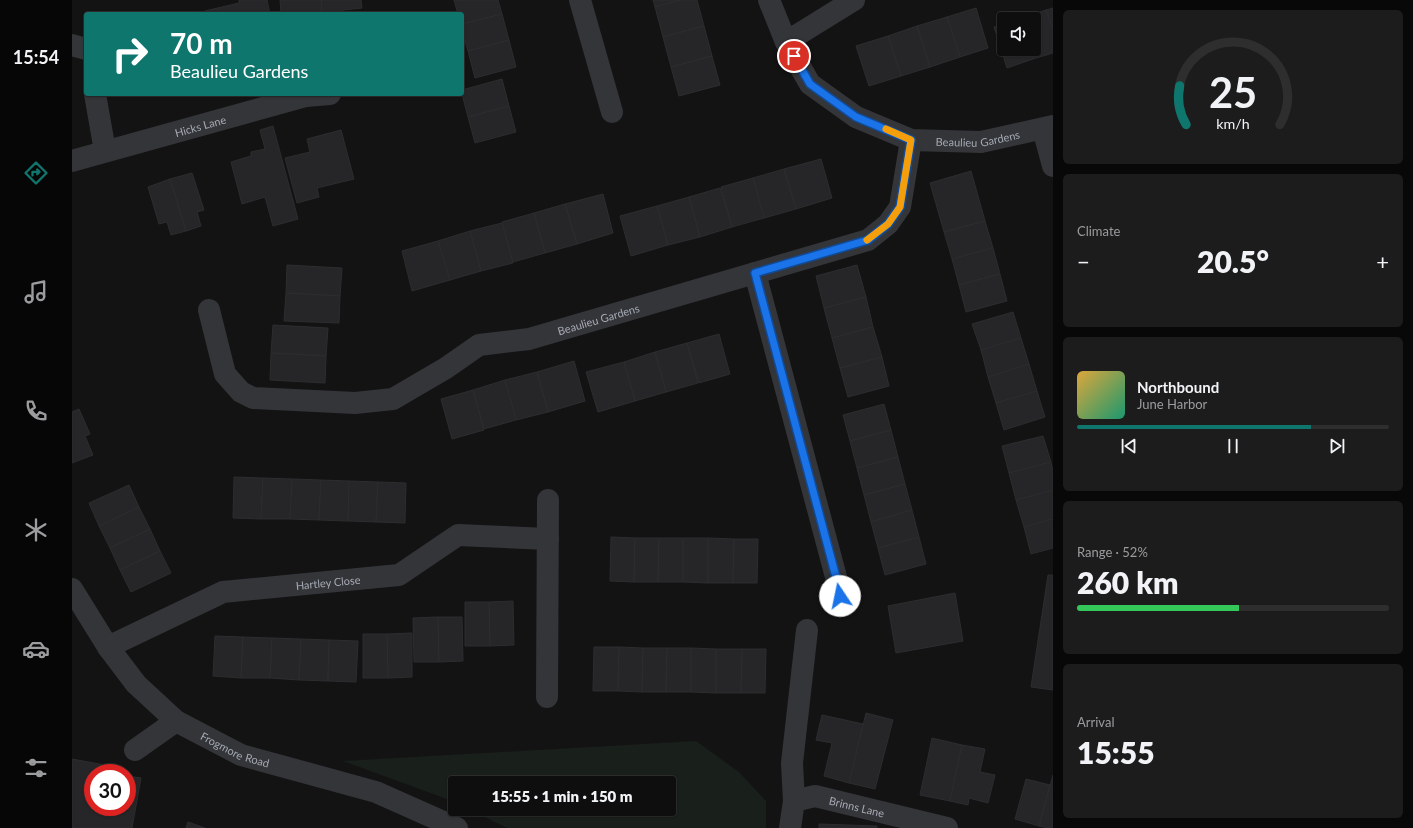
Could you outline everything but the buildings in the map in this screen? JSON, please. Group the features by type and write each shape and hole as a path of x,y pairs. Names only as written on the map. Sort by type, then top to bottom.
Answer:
{"street":[{"path":"580,0 612,112"},
{"name":"Beaulieu Gardens","path":"769,0 786,42 810,84 856,117 911,140 981,142 1048,128 1053,166"},
{"path":"786,42 854,0"},
{"path":"72,45 84,48"},
{"path":"95,96 105,151"},
{"name":"Hicks Lane","path":"72,161 306,96"},
{"name":"Beaulieu Gardens","path":"209,310 225,374 241,392 253,398 355,403 393,399 446,368 479,345 529,339 868,240 888,224 900,207 911,140"},
{"path":"755,273 840,596"},
{"path":"547,697 548,500"},
{"name":"Hartley Close","path":"108,646 223,592 399,574 458,535 548,540"},
{"name":"Frogmore Road","path":"72,589 108,646 136,684 176,721 241,755 376,792 457,828"},
{"path":"790,828 794,801 792,763 807,630"},
{"path":"135,750 176,721"},
{"name":"Brinns Lane","path":"794,801 815,796 947,828"}],"shaded area":[{"path":"696,741 739,772 766,801 766,828 507,828 482,816 676,816 676,776 448,776 448,799 343,761"}],"slow traffic":[{"path":"867,240 888,224 900,207 911,140 886,129"}],"route":[{"path":"794,56 810,84 856,117 911,140 900,207 888,224 868,240 755,273 840,596"}]}
